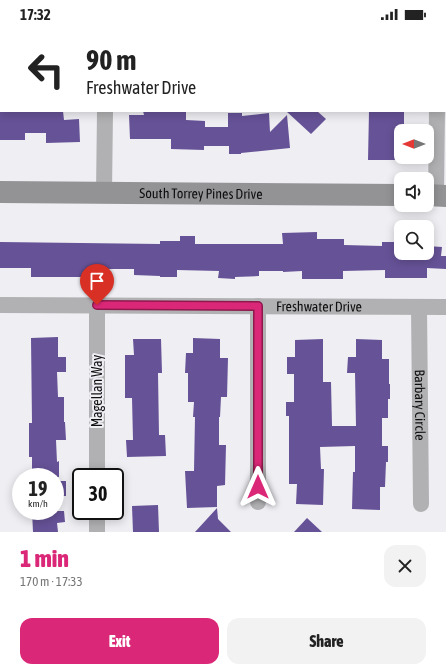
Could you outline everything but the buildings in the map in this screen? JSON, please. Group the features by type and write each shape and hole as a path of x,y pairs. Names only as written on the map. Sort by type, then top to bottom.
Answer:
{"main road":[{"name":"South Torrey Pines Drive","path":"0,192 394,195"}],"street":[{"path":"104,193 105,112"},
{"path":"436,112 436,196"},
{"name":"Freshwater Drive","path":"0,305 446,307"},
{"name":"Magellan Way","path":"97,305 97,468"},
{"path":"258,306 258,502"},
{"name":"Barbary Circle","path":"419,307 421,504"},
{"path":"97,520 97,532"}],"route":[{"path":"97,305 258,306 258,487"}]}
